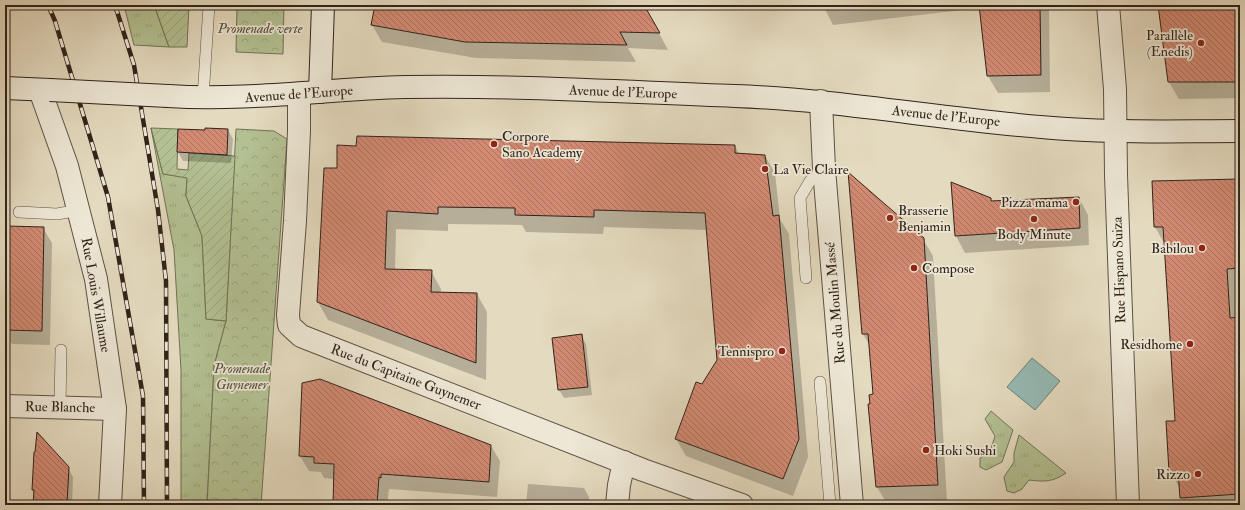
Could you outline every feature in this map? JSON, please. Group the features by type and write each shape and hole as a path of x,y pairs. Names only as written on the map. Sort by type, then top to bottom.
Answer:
{"street":[{"path":"320,92 323,5"},
{"name":"Rue Hispano Suiza","path":"1108,5 1114,58 1115,132 1128,505"},
{"name":"Avenue de l'Europe","path":"5,88 203,98 299,94 406,87 513,88 759,97 821,101 1065,129 1115,132 1240,130"},
{"name":"Rue Louis Willaume","path":"45,90 79,210 96,279 115,409 110,505"},
{"name":"Rue du Capitaine Guynemer","path":"299,94 299,138 288,315 289,326 301,336 624,462 742,505"},
{"name":"Rue du Moulin Massé","path":"821,101 824,169 852,505"},
{"name":"Rue Blanche","path":"5,406 115,409"},
{"path":"617,505 624,462"}],"lane":[{"path":"203,98 209,5"},
{"path":"806,278 800,198 810,181 824,169"},
{"path":"19,212 57,214 79,210"},
{"path":"60,408 61,350"},
{"path":"820,382 830,505"}],"green space":[{"path":"124,5 154,5 169,47 134,45"},
{"path":"154,5 189,5 187,47 169,47"},
{"name":"Promenade verte","path":"237,5 284,5 283,54 236,52"},
{"path":"151,128 163,174 187,177 186,196 202,236 206,319 226,321 214,366 207,505 181,505 181,370 174,250"},
{"path":"151,128 178,129 177,169 188,170 189,153 235,156 226,321 206,319 202,236 186,196 187,178 163,174"},
{"name":"Promenade Guynemer","path":"236,129 274,131 287,139 261,505 207,505 214,366 226,321"},
{"path":"991,411 1013,430 1002,462 986,470 980,467 980,458 990,452 995,436 985,419"},
{"path":"1019,435 1066,473 1048,481 1029,480 1022,489 1014,493 1007,491 1004,477 1014,462 1014,453"}],"water":[{"path":"1032,358 1060,381 1035,410 1007,387"}],"building":[{"path":"375,5 644,5 660,33 620,32 627,45 465,42 371,25"},
{"path":"979,5 1040,5 1041,75 987,76"},
{"name":"Parallèle (Enedis)","path":"1158,5 1240,5 1240,82 1168,82"},
{"path":"205,128 228,129 227,155 177,152 178,129 205,130"},
{"path":"357,136 735,145 735,153 765,155 773,216 779,215 799,439 783,479 675,439 696,382 702,384 717,360 705,213 594,210 594,217 515,215 515,208 438,207 438,214 387,211 385,269 432,270 431,292 477,293 476,363 317,302 324,168 337,168 337,145 356,146"},
{"path":"848,172 924,238 938,485 876,487 868,404 870,404 869,395 873,394 868,334 862,334"},
{"path":"1240,179 1240,268 1227,269 1230,318 1240,317 1240,494 1180,498 1178,471 1169,472 1166,421 1175,421 1163,227 1154,227 1152,181"},
{"path":"951,182 991,198 991,201 1079,197 1080,228 955,236"},
{"path":"6,226 44,227 42,331 5,330"},
{"path":"582,334 588,387 558,390 552,338"},
{"path":"320,379 491,445 489,482 381,474 381,478 379,477 377,505 333,505 334,464 314,463 314,457 299,456 302,383"},
{"path":"37,432 69,467 67,505 33,505 34,490 32,490 34,452"}],"railway":[{"path":"48,5 55,21 108,197 143,396 144,505"},
{"path":"115,5 134,65 158,210 166,281 167,505"}],"place":[{"name":"Parallèle (Enedis)","path":"1201,43"},
{"name":"Corpore Sano Academy","path":"494,144"},
{"name":"La Vie Claire","path":"765,169"},
{"name":"Pizza mama","path":"1076,202"},
{"name":"Brasserie Benjamin","path":"890,218"},
{"name":"Body Minute","path":"1034,219"},
{"name":"Babilou","path":"1202,248"},
{"name":"Compose","path":"914,268"},
{"name":"Residhome","path":"1190,344"},
{"name":"Tennispro","path":"782,351"},
{"name":"Hoki Sushi","path":"926,450"},
{"name":"Rizzo","path":"1198,474"}]}
